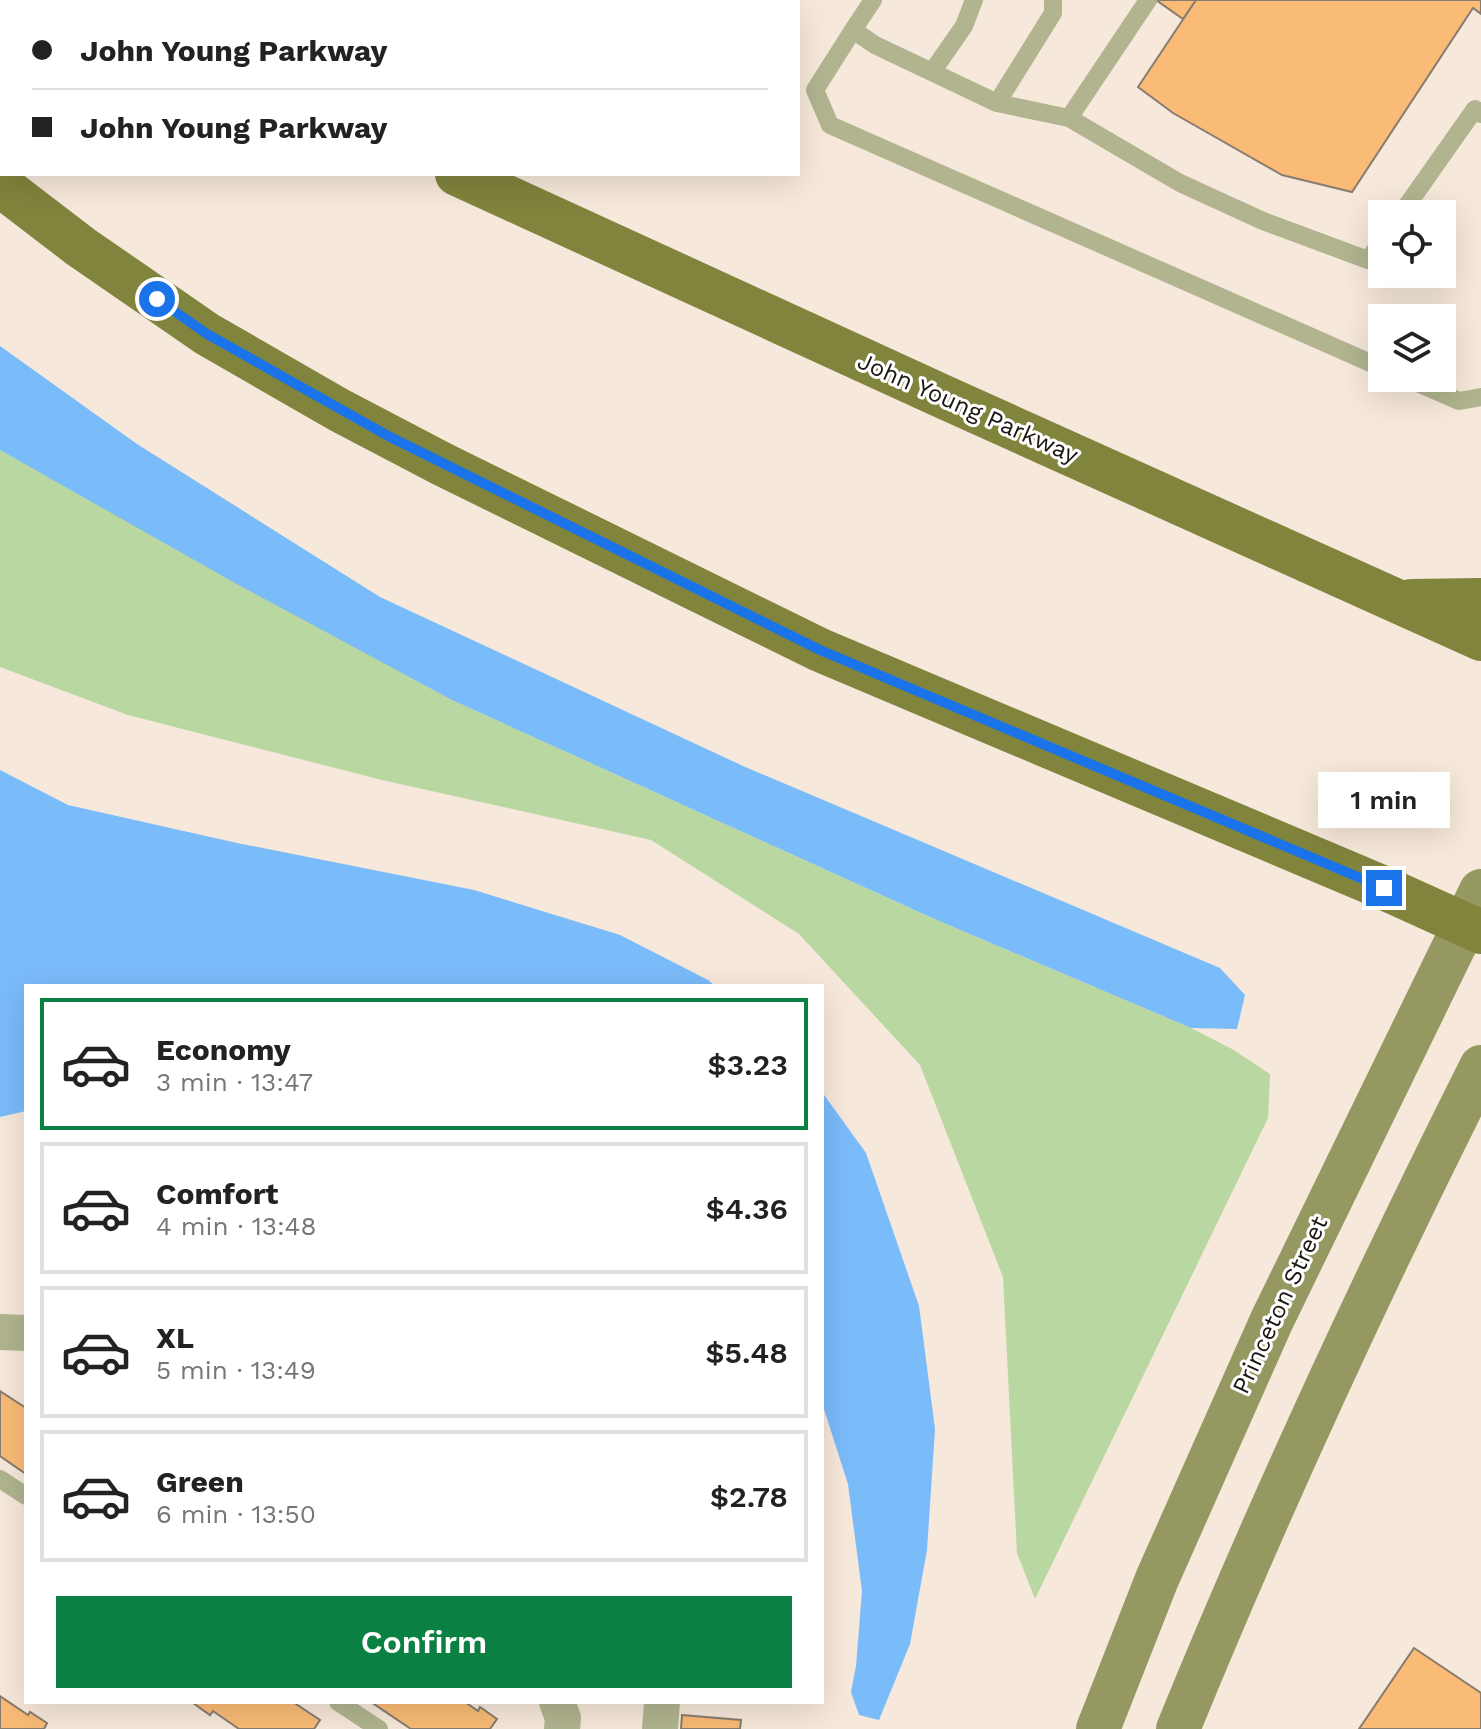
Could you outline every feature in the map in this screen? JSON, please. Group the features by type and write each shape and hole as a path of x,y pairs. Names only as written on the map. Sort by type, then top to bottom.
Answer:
{"main road":[{"name":"John Young Parkway","path":"461,176 1481,639"},
{"path":"0,185 81,247 207,334 339,410 442,464 820,650 1475,915"},
{"path":"1396,601 1481,600"},
{"name":"Princeton Street","path":"1098,1729 1157,1579 1302,1255 1475,915"},
{"path":"1178,1729 1314,1415 1402,1225 1481,1067"}],"street":[{"path":"0,1332 24,1333"},
{"path":"558,1704 563,1718 562,1729"},
{"path":"660,1729 662,1704"}],"lane":[{"path":"873,0 815,90 830,125 1368,362"},
{"path":"932,72 964,26 974,0"},
{"path":"1069,118 1148,0"},
{"path":"997,103 1056,4"},
{"path":"853,30 875,45 997,103 1069,118 1180,183 1263,221 1368,260"},
{"path":"1411,200 1479,108"},
{"path":"1438,392 1459,401 1481,397"},
{"path":"0,1479 24,1495"},
{"path":"341,1704 379,1729"}],"green space":[{"path":"0,450 452,700 930,917 1191,1028 1232,1049 1270,1074 1268,1118 1035,1599 1017,1553 1003,1277 920,1065 799,934 651,840 382,780 128,715 0,667"}],"water":[{"path":"0,346 137,444 380,597 743,766 1220,968 1245,995 1237,1029 1191,1028 930,917 452,700 235,583 0,450"},
{"path":"0,770 68,805 237,843 474,890 620,935 713,984 24,984 24,1111 0,1117"},
{"path":"824,1095 866,1153 919,1306 935,1429 927,1550 910,1644 879,1720 859,1715 851,1692 862,1591 848,1484 824,1409"}],"building":[{"path":"1156,0 1196,0 1183,19"},
{"path":"1196,0 1481,0 1481,14 1473,8 1352,192 1282,175 1173,113 1138,87"},
{"path":"0,1391 24,1407 24,1473 0,1456"},
{"path":"1414,1648 1481,1693 1481,1729 1359,1729"},
{"path":"0,1696 28,1715 30,1712 47,1723 44,1729 0,1729"},
{"path":"194,1704 296,1704 320,1720 314,1729 239,1729 213,1711 210,1715"},
{"path":"374,1704 468,1704 478,1711 480,1707 497,1719 490,1729 411,1729"},
{"path":"682,1715 741,1720 740,1729 681,1729"}],"route":[{"path":"157,299 207,334 339,410 467,477 820,650 1384,888"}]}
